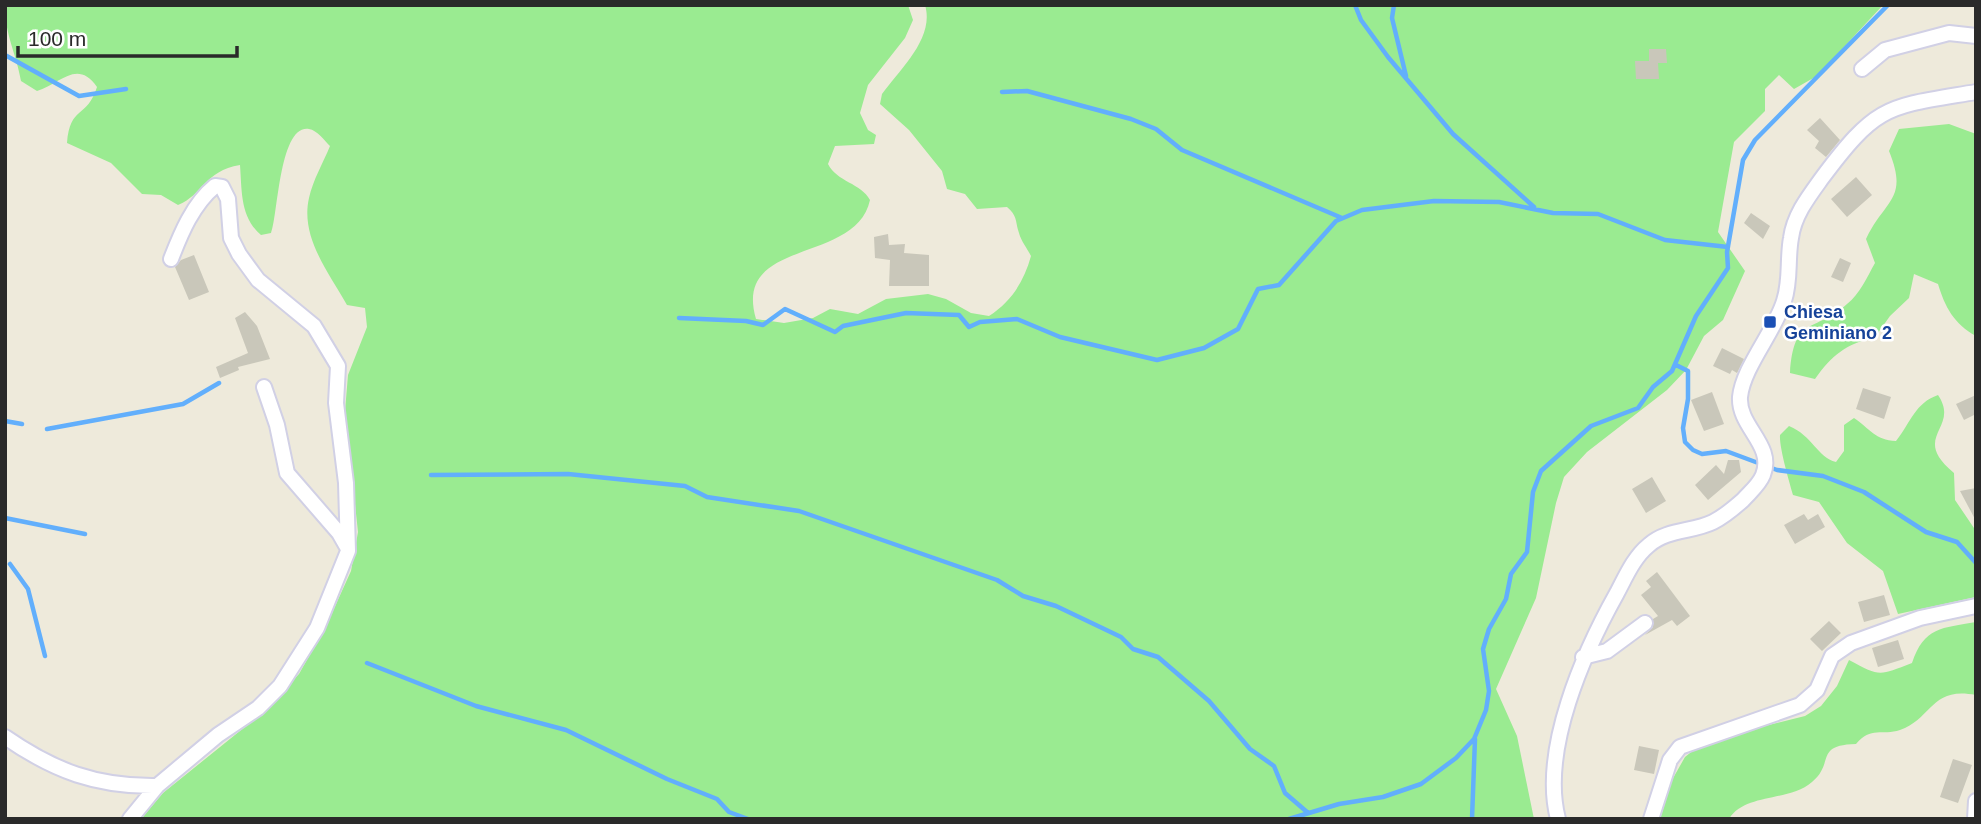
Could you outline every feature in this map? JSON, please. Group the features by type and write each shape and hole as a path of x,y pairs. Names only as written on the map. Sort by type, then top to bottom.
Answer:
{"street":[{"path":"1862,69 1885,50 1949,33 1976,36"},
{"path":"1559,819 1554,779 1570,692 1583,657 1636,558 1661,536 1713,522 1730,512 1757,486 1763,475 1766,462 1764,450 1744,416 1741,391 1784,303 1789,282 1791,237 1807,200 1854,136 1879,114 1902,104 1976,92"},
{"path":"130,819 157,786 218,735 258,708 280,686 317,628 348,551 346,484 336,403 338,366 313,326 258,280 239,254 231,238 228,199 222,187 215,186 193,211 171,259"},
{"path":"264,387 287,473 339,533 348,551"},
{"path":"1651,819 1670,760 1680,747 1800,705 1817,690 1832,656 1852,643 1920,618 1976,606"},
{"path":"1583,657 1607,651 1645,623"},
{"path":"5,737 72,775 91,782 157,786"},
{"path":"1975,819 1976,801"}],"green space":[{"path":"5,5 908,5 913,20 905,38 868,85 860,113 868,130 876,135 874,144 835,146 828,164 837,175 861,190 870,200 860,220 843,234 778,262 762,275 753,293 756,319 784,323 813,318 830,309 858,314 886,299 928,294 946,299 971,313 989,316 1011,297 1025,274 1031,256 1021,239 1011,210 1007,207 977,209 965,194 947,189 942,171 909,130 880,104 882,94 921,41 927,17 925,5 1883,5 1817,76 1794,89 1779,75 1765,89 1765,111 1734,142 1718,232 1745,271 1723,320 1704,336 1686,370 1667,390 1587,452 1564,477 1536,598 1496,689 1517,736 1534,819 141,819 163,793 256,718 299,674 327,624 351,571 358,532 345,411 348,375 367,327 365,308 347,305 312,241 307,212 309,198 330,146 318,134 309,129 299,131 291,141 281,173 271,233 261,235 249,220 243,203 240,165 219,172 178,205 161,195 142,194 111,163 67,143 75,117 89,104 97,87 90,79 75,74 37,91 21,81 7,26"},
{"path":"1949,124 1976,134 1976,336 1951,314 1938,284 1914,274 1909,298 1890,316 1875,337 1840,352 1815,379 1790,373 1792,355 1801,334 1852,300 1875,263 1866,239 1896,190 1895,167 1889,151 1899,129"},
{"path":"1938,395 1944,416 1935,441 1936,450 1941,460 1954,473 1955,500 1976,531 1976,597 1898,614 1883,571 1847,543 1819,502 1793,495 1780,435 1789,426 1804,435 1824,456 1836,462 1844,451 1844,425 1854,418 1878,436 1896,441 1919,408"},
{"path":"1976,622 1976,695 1950,695 1941,699 1911,725 1894,732 1872,733 1861,738 1856,744 1835,748 1830,751 1819,775 1812,782 1792,793 1745,805 1729,819 1660,819 1672,780 1685,757 1695,749 1744,731 1805,716 1821,706 1837,686 1849,660 1874,672 1886,672 1912,663 1922,642 1936,631"}],"building":[{"path":"1649,49 1666,49 1667,63 1658,63 1659,79 1636,79 1635,61 1649,61"},
{"path":"1820,118 1840,140 1826,157 1815,148 1819,141 1807,130"},
{"path":"1856,177 1872,195 1847,217 1831,199"},
{"path":"1751,213 1770,226 1763,239 1744,223"},
{"path":"888,234 889,245 905,244 904,253 929,255 929,286 889,286 890,260 875,258 874,237"},
{"path":"194,255 209,292 189,300 175,267 181,260"},
{"path":"1840,258 1851,263 1843,282 1831,277"},
{"path":"245,312 257,326 270,359 238,367 239,370 220,378 216,367 248,353 235,318"},
{"path":"1722,348 1744,359 1737,373 1732,370 1730,374 1713,366"},
{"path":"1863,388 1891,397 1884,419 1856,409"},
{"path":"1712,392 1724,424 1704,431 1691,400"},
{"path":"1976,395 1976,414 1964,420 1956,404"},
{"path":"1728,460 1739,460 1741,472 1708,500 1695,485 1716,465 1724,474"},
{"path":"1652,477 1666,501 1646,513 1632,489"},
{"path":"1976,488 1976,521 1960,491"},
{"path":"1804,514 1808,520 1818,514 1825,527 1795,544 1784,525"},
{"path":"1657,572 1690,616 1677,626 1672,620 1645,635 1653,627 1653,619 1658,616 1641,595 1651,587 1646,581"},
{"path":"1884,595 1890,615 1864,622 1858,602"},
{"path":"1829,621 1841,633 1822,651 1810,639"},
{"path":"1898,640 1904,659 1878,667 1872,648"},
{"path":"1639,746 1659,750 1654,774 1634,770"},
{"path":"1953,759 1972,765 1958,803 1940,797"}],"waterway":[{"path":"1355,5 1361,20 1388,57 1453,134 1534,207"},
{"path":"1394,5 1392,18 1406,76"},
{"path":"1289,819 1339,804 1383,797 1421,784 1456,758 1474,739 1486,710 1489,691 1483,649 1489,629 1506,599 1511,574 1527,552 1533,492 1541,471 1591,426 1638,408 1653,387 1672,371 1696,316 1728,268 1727,252 1743,160 1755,140 1888,5"},
{"path":"5,55 79,96 126,89"},
{"path":"1002,92 1027,91 1131,119 1156,129 1182,150 1342,218"},
{"path":"679,318 746,321 763,325 785,309 835,332 843,326 906,313 959,315 969,327 980,322 1017,319 1060,337 1157,360 1204,348 1238,329 1258,289 1279,285 1336,221 1362,210 1434,201 1499,202 1553,213 1598,214 1665,240 1728,247"},
{"path":"1676,365 1688,371 1688,399 1683,428 1685,442 1693,450 1702,454 1726,451 1777,470 1823,476 1864,492 1926,532 1957,542 1976,563"},
{"path":"47,429 183,404 219,383"},
{"path":"5,421 22,424"},
{"path":"431,475 568,474 685,486 707,497 799,511 997,580 1023,596 1056,606 1121,637 1133,649 1158,657 1209,701 1250,749 1274,766 1285,793 1307,812"},
{"path":"5,518 85,534"},
{"path":"10,564 28,589 45,656"},
{"path":"367,663 476,706 566,730 667,779 717,799 729,812 748,819"},
{"path":"1472,819 1475,739"}],"place":[{"name":"Chiesa Geminiano 2","path":"1770,322"}]}
